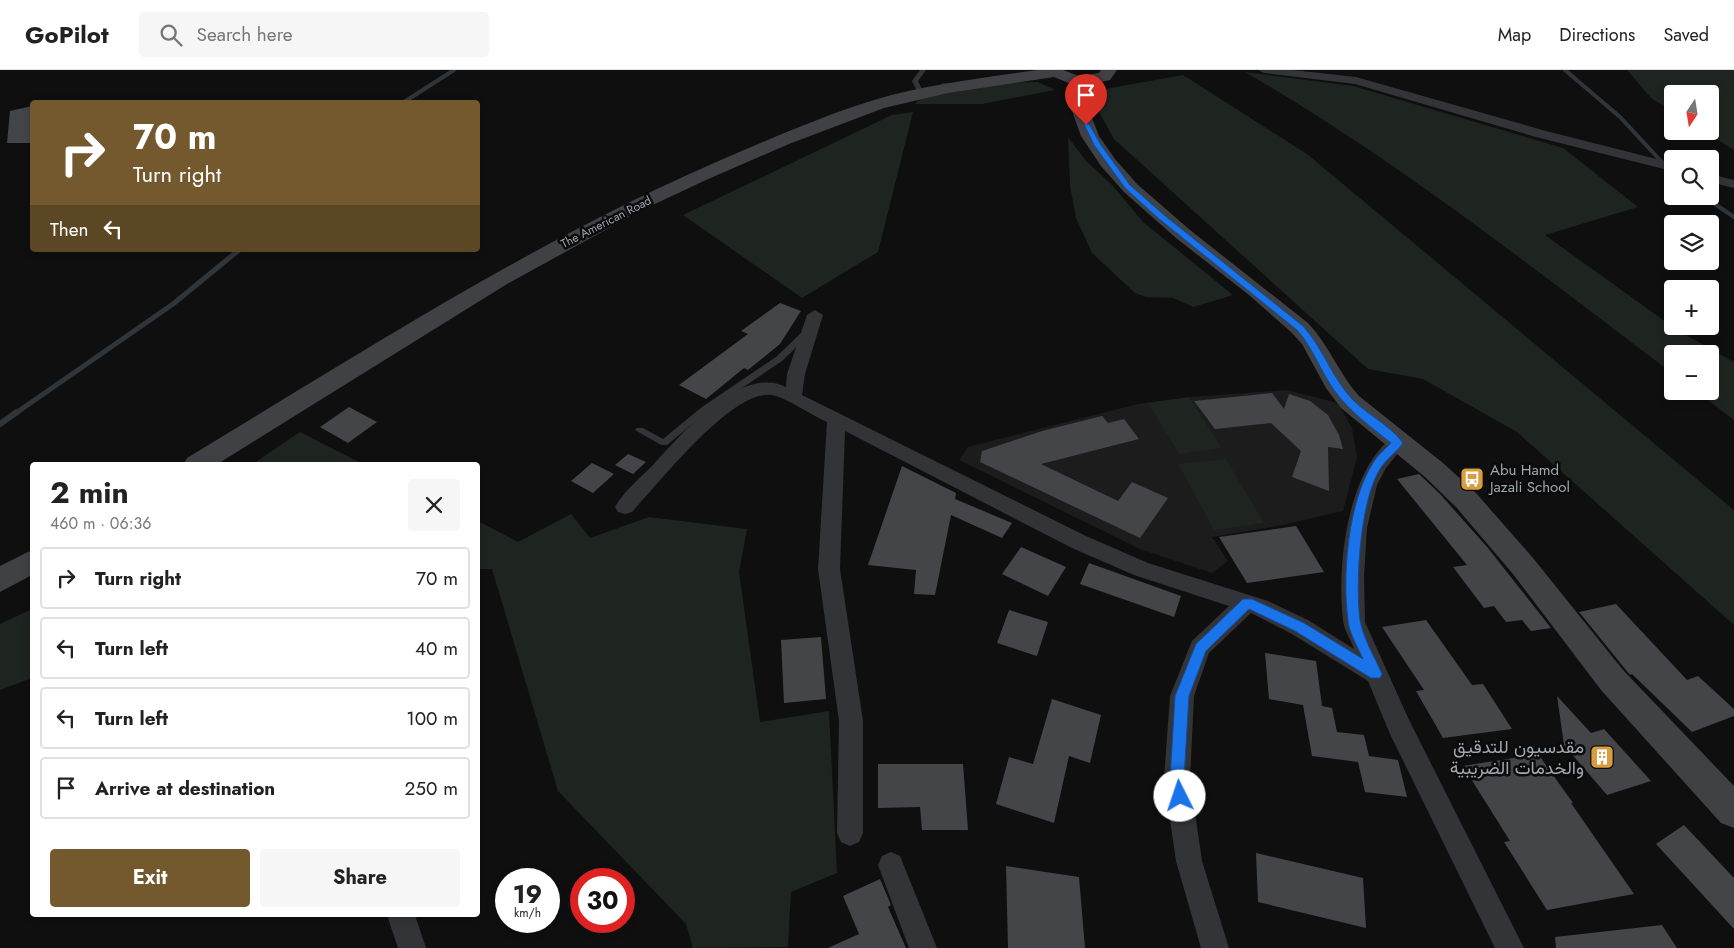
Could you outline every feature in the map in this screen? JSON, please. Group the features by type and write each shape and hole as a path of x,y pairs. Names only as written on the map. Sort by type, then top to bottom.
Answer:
{"main road":[{"path":"1055,71 1065,78 1097,80 1104,77 1109,70"},
{"name":"The American Road","path":"201,462 498,278 633,207 783,140 879,104 921,93 1055,71"},
{"path":"1079,80 1077,94 1081,114 1092,137 1128,186 1154,211 1300,328 1312,341 1338,388 1350,402 1398,443 1434,470 1466,500 1523,566 1612,680 1734,811"},
{"path":"0,580 30,562"}],"street":[{"path":"1264,70 1356,81 1541,134 1664,165"},
{"path":"1719,180 1734,184"},
{"path":"793,397 796,374 813,322"},
{"path":"625,507 693,434 727,403 762,389 776,389 1079,542 1142,569 1248,602 1300,627 1376,674"},
{"path":"836,418 829,569 851,721 850,833"},
{"path":"1398,443 1378,464 1367,485 1356,528 1353,577 1354,622 1376,674 1510,948"},
{"path":"1215,948 1189,861 1177,779 1182,696 1200,648 1248,602"},
{"path":"891,865 923,948"},
{"path":"402,917 412,948"}],"lane":[{"path":"921,93 915,81 923,70"},
{"path":"640,430 664,442 705,409 780,359 813,322"}],"shaded area":[{"path":"1627,70 1734,70 1734,150 1718,140 1719,85 1664,85 1664,106 1651,98"},
{"path":"1245,72 1353,86 1563,148 1638,207 1545,235 1664,321 1664,335 1686,335 1704,345 1664,345 1664,367 1463,216 1356,141"},
{"path":"1183,75 1307,154 1734,510 1734,625 1517,432 1423,379 1368,369 1114,139 1088,92"},
{"path":"1038,82 1055,90 982,104 914,104 942,83"},
{"path":"913,112 878,252 802,298 683,215 892,115"},
{"path":"1068,137 1086,161 1113,186 1143,222 1233,295 1193,307 1173,298 1146,297 1135,293 1092,253 1076,218 1070,186"},
{"path":"1719,354 1734,362 1734,420 1708,400 1719,400"},
{"path":"1287,390 1338,403 1352,428 1357,458 1343,511 1278,526 1212,537 1228,561 1212,573 1140,549 959,460 968,447 1138,404 1190,397"},
{"path":"1189,397 1222,448 1179,454 1148,403"},
{"path":"300,432 359,462 255,462"},
{"path":"1226,459 1264,523 1214,530 1178,464"},
{"path":"571,514 590,538 649,517 747,529 739,572 760,722 829,711 837,873 791,892 788,947 693,948 686,924 635,871 635,868 632,868 558,791 492,569 480,569 480,522 518,542"},
{"path":"30,610 30,679 0,690 0,624"}],"building":[{"path":"30,106 30,143 7,143 10,111"},
{"path":"780,303 801,311 780,344 748,370 744,368 706,399 679,385 748,334 741,331"},
{"path":"1272,393 1284,409 1289,394 1310,401 1328,415 1339,435 1343,449 1328,447 1329,491 1292,477 1301,451 1271,423 1215,429 1194,401"},
{"path":"349,407 377,422 348,443 320,427"},
{"path":"1102,416 1108,423 1124,419 1139,439 1041,464 1118,501 1132,482 1168,498 1140,538 980,462 982,451 1042,431"},
{"path":"628,454 646,462 633,474 615,465"},
{"path":"592,463 614,474 593,493 571,481"},
{"path":"902,466 956,493 955,499 1012,523 1002,538 951,515 935,595 914,594 916,570 868,565"},
{"path":"1419,474 1440,494 1488,548 1551,628 1531,631 1522,620 1506,622 1494,606 1484,608 1453,567 1467,565 1397,479"},
{"path":"1296,526 1324,572 1247,583 1219,537"},
{"path":"1021,547 1066,567 1048,596 1002,574"},
{"path":"1089,563 1181,596 1174,617 1080,584"},
{"path":"1616,604 1687,680 1698,676 1734,709 1734,716 1692,732 1632,674 1630,675 1579,612"},
{"path":"1009,610 1048,622 1037,656 997,643"},
{"path":"1426,620 1472,685 1483,684 1512,729 1443,738 1416,691 1424,690 1382,627"},
{"path":"821,637 826,699 784,703 781,640"},
{"path":"1265,653 1316,661 1322,706 1332,708 1337,732 1364,735 1369,756 1398,760 1407,797 1365,792 1358,762 1312,756 1303,705 1269,699"},
{"name":"مقدسيون للتدقيق والخدمات الضريبية","path":"1557,696 1591,733 1604,729 1651,781 1607,795 1564,745"},
{"path":"1052,699 1101,715 1090,763 1069,756 1054,823 996,804 1009,757 1033,764"},
{"path":"1538,754 1634,894 1547,910 1504,842 1510,841 1463,766"},
{"path":"878,764 963,764 968,830 922,830 920,807 878,808"},
{"path":"1684,825 1734,878 1734,929 1656,844"},
{"path":"1256,853 1363,878 1366,928 1258,902"},
{"path":"1006,866 1079,877 1085,948 1008,948"},
{"path":"880,879 891,905 888,907 906,948 828,948 859,934 843,896"},
{"path":"1662,925 1677,948 1556,948 1555,937"}],"waterway":[{"path":"407,100 454,70"},
{"path":"1565,70 1620,117 1664,164"},
{"path":"1716,205 1734,217"},
{"path":"16,413 173,304 237,252"},
{"path":"0,424 17,412"}],"place":[{"name":"Abu Hamd Jazali School","path":"1472,479"},
{"name":"مقدسيون للتدقيق والخدمات الضريبية","path":"1602,757"}],"route":[{"path":"1086,125 1114,169 1142,201 1251,286 1300,328 1312,341 1338,388 1362,413 1398,443 1378,464 1367,485 1356,528 1353,577 1354,622 1376,674 1300,627 1248,602 1200,648 1182,696 1177,779 1180,796"}]}
